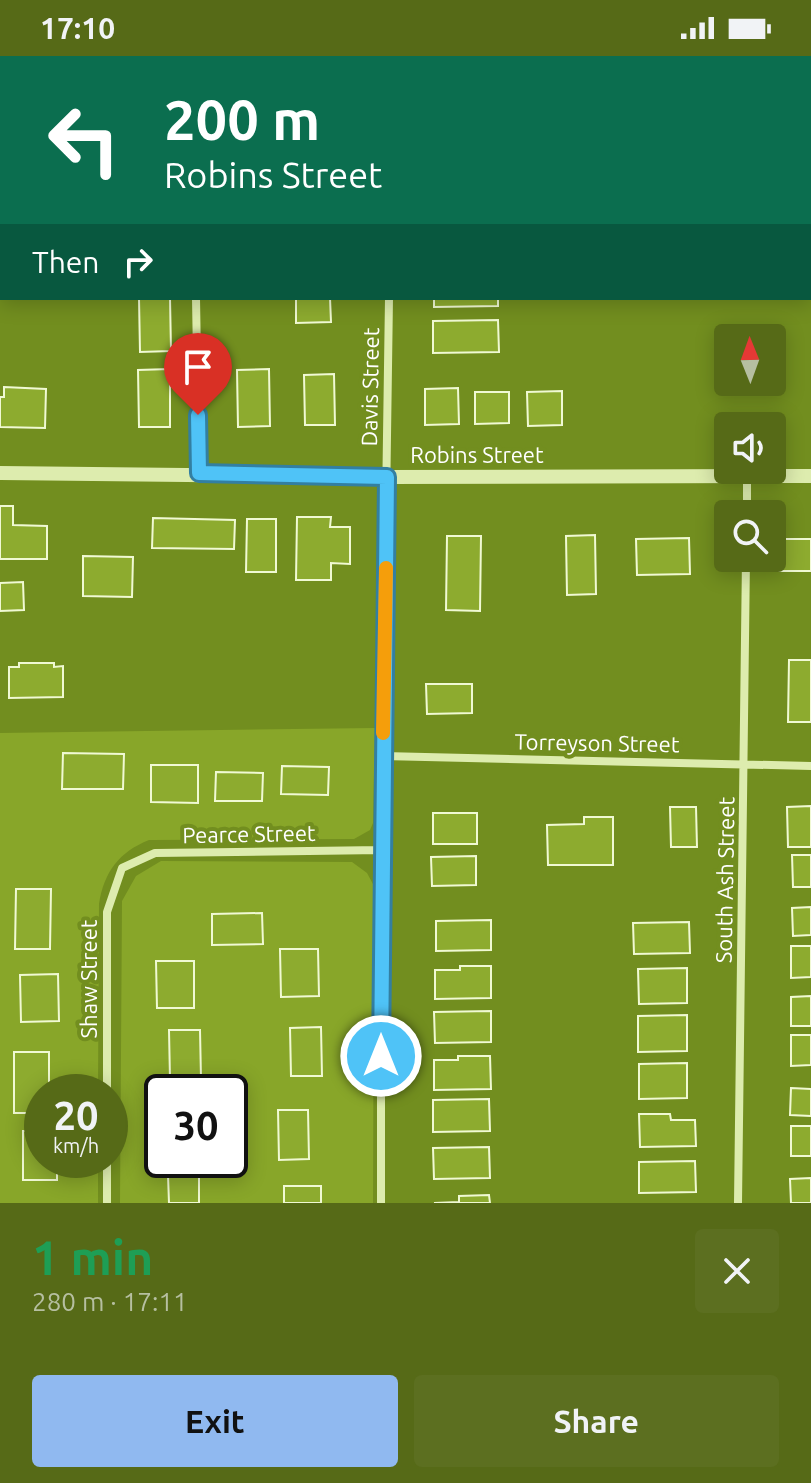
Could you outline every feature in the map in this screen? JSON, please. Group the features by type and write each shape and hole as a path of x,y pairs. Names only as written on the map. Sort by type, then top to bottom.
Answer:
{"street":[{"path":"196,300 199,473"},
{"name":"Davis Street","path":"381,1203 381,850 389,300"},
{"name":"Robins Street","path":"0,473 387,477 714,475"},
{"name":"Robins Street","path":"786,476 811,476"},
{"name":"South Ash Street","path":"738,1203 746,572"},
{"name":"Torreyson Street","path":"383,756 811,766"},
{"name":"Pearce Street","path":"122,868 155,853 381,850"},
{"name":"Shaw Street","path":"107,1074 107,912 122,868"},
{"path":"107,1178 107,1203"}],"green space":[{"path":"375,728 373,823 370,830 354,839 149,840 121,857 109,873 99,904 98,1074 24,1074 24,1178 98,1178 98,1203 0,1203 0,733"},
{"path":"161,861 352,862 367,873 374,886 373,1203 120,1203 120,1178 128,1178 128,1074 121,1074 122,901 136,876"}],"building":[{"path":"139,300 170,300 171,351 140,352"},
{"path":"296,300 330,300 331,322 296,323"},
{"path":"434,300 498,300 498,306 434,307"},
{"path":"498,320 499,352 433,353 433,321"},
{"path":"170,369 170,427 139,427 138,370"},
{"path":"269,369 270,426 238,427 237,370"},
{"path":"334,374 335,425 305,425 304,375"},
{"path":"4,387 46,389 45,428 0,427 0,397 4,397"},
{"path":"458,388 459,424 425,425 425,389"},
{"path":"562,391 562,425 528,426 527,392"},
{"path":"475,392 509,392 509,423 475,424"},
{"path":"0,506 13,506 13,525 47,526 47,559 0,559"},
{"path":"297,517 331,517 330,527 350,527 350,564 331,563 331,580 296,580"},
{"path":"153,518 235,520 234,549 152,548"},
{"path":"247,519 276,519 276,572 246,572"},
{"path":"595,535 596,594 567,595 566,536"},
{"path":"447,536 481,536 480,611 446,610"},
{"path":"689,538 690,574 637,575 636,539"},
{"path":"786,539 811,539 811,571 786,571"},
{"path":"83,556 133,557 132,597 83,596"},
{"path":"23,582 24,610 0,611 0,583"},
{"path":"789,660 811,660 811,722 788,722"},
{"path":"19,663 63,666 63,697 9,698 9,667 19,667"},
{"path":"426,684 472,684 472,713 427,714"},
{"path":"63,753 124,754 123,789 62,789"},
{"path":"151,765 198,765 198,803 151,802"},
{"path":"282,766 329,767 328,795 281,794"},
{"path":"216,772 263,773 262,801 215,801"},
{"path":"811,806 811,847 788,847 787,807"},
{"path":"670,807 696,807 697,847 671,847"},
{"path":"433,813 477,813 477,844 433,844"},
{"path":"584,817 613,817 613,865 548,865 547,825 584,824"},
{"path":"792,855 811,855 811,887 793,887"},
{"path":"476,856 476,885 432,886 431,857"},
{"path":"16,889 51,889 50,949 15,949"},
{"path":"811,907 811,935 793,936 792,908"},
{"path":"262,913 263,944 212,945 212,914"},
{"path":"491,920 491,950 436,951 436,921"},
{"path":"689,922 690,953 634,954 633,923"},
{"path":"791,946 811,946 811,977 791,978"},
{"path":"280,949 318,949 319,996 281,997"},
{"path":"156,961 194,961 194,1008 157,1008"},
{"path":"460,966 491,966 491,998 435,999 435,970 460,970"},
{"path":"687,968 687,1003 639,1004 638,969"},
{"path":"58,974 59,1021 21,1022 20,975"},
{"path":"811,996 811,1026 791,1026 791,997"},
{"path":"491,1011 491,1042 435,1043 434,1012"},
{"path":"687,1015 687,1051 638,1052 638,1016"},
{"path":"321,1027 322,1076 291,1076 290,1028"},
{"path":"169,1030 200,1030 201,1074 170,1074"},
{"path":"791,1035 811,1035 811,1065 791,1066"},
{"path":"14,1052 49,1052 49,1074 24,1074 24,1113 14,1113"},
{"path":"458,1056 490,1056 491,1089 434,1090 434,1060 458,1060"},
{"path":"687,1063 687,1098 639,1099 639,1064"},
{"path":"791,1088 811,1089 811,1116 790,1115"},
{"path":"489,1099 490,1131 433,1132 433,1100"},
{"path":"278,1110 308,1110 309,1159 279,1160"},
{"path":"639,1114 670,1114 671,1120 695,1120 696,1146 640,1147"},
{"path":"791,1126 811,1126 811,1156 791,1156"},
{"path":"24,1131 24,1178 57,1180 23,1180"},
{"path":"489,1147 490,1178 434,1179 433,1148"},
{"path":"695,1161 696,1192 639,1193 639,1162"},
{"path":"168,1178 199,1178 199,1203 169,1203"},
{"path":"811,1178 811,1203 791,1203 790,1179"},
{"path":"284,1186 321,1186 321,1203 284,1203"},
{"path":"489,1195 490,1203 434,1203 459,1202 459,1196"}],"slow traffic":[{"path":"383,733 386,568"}],"route":[{"path":"198,415 199,473 387,477 381,1056"}]}
